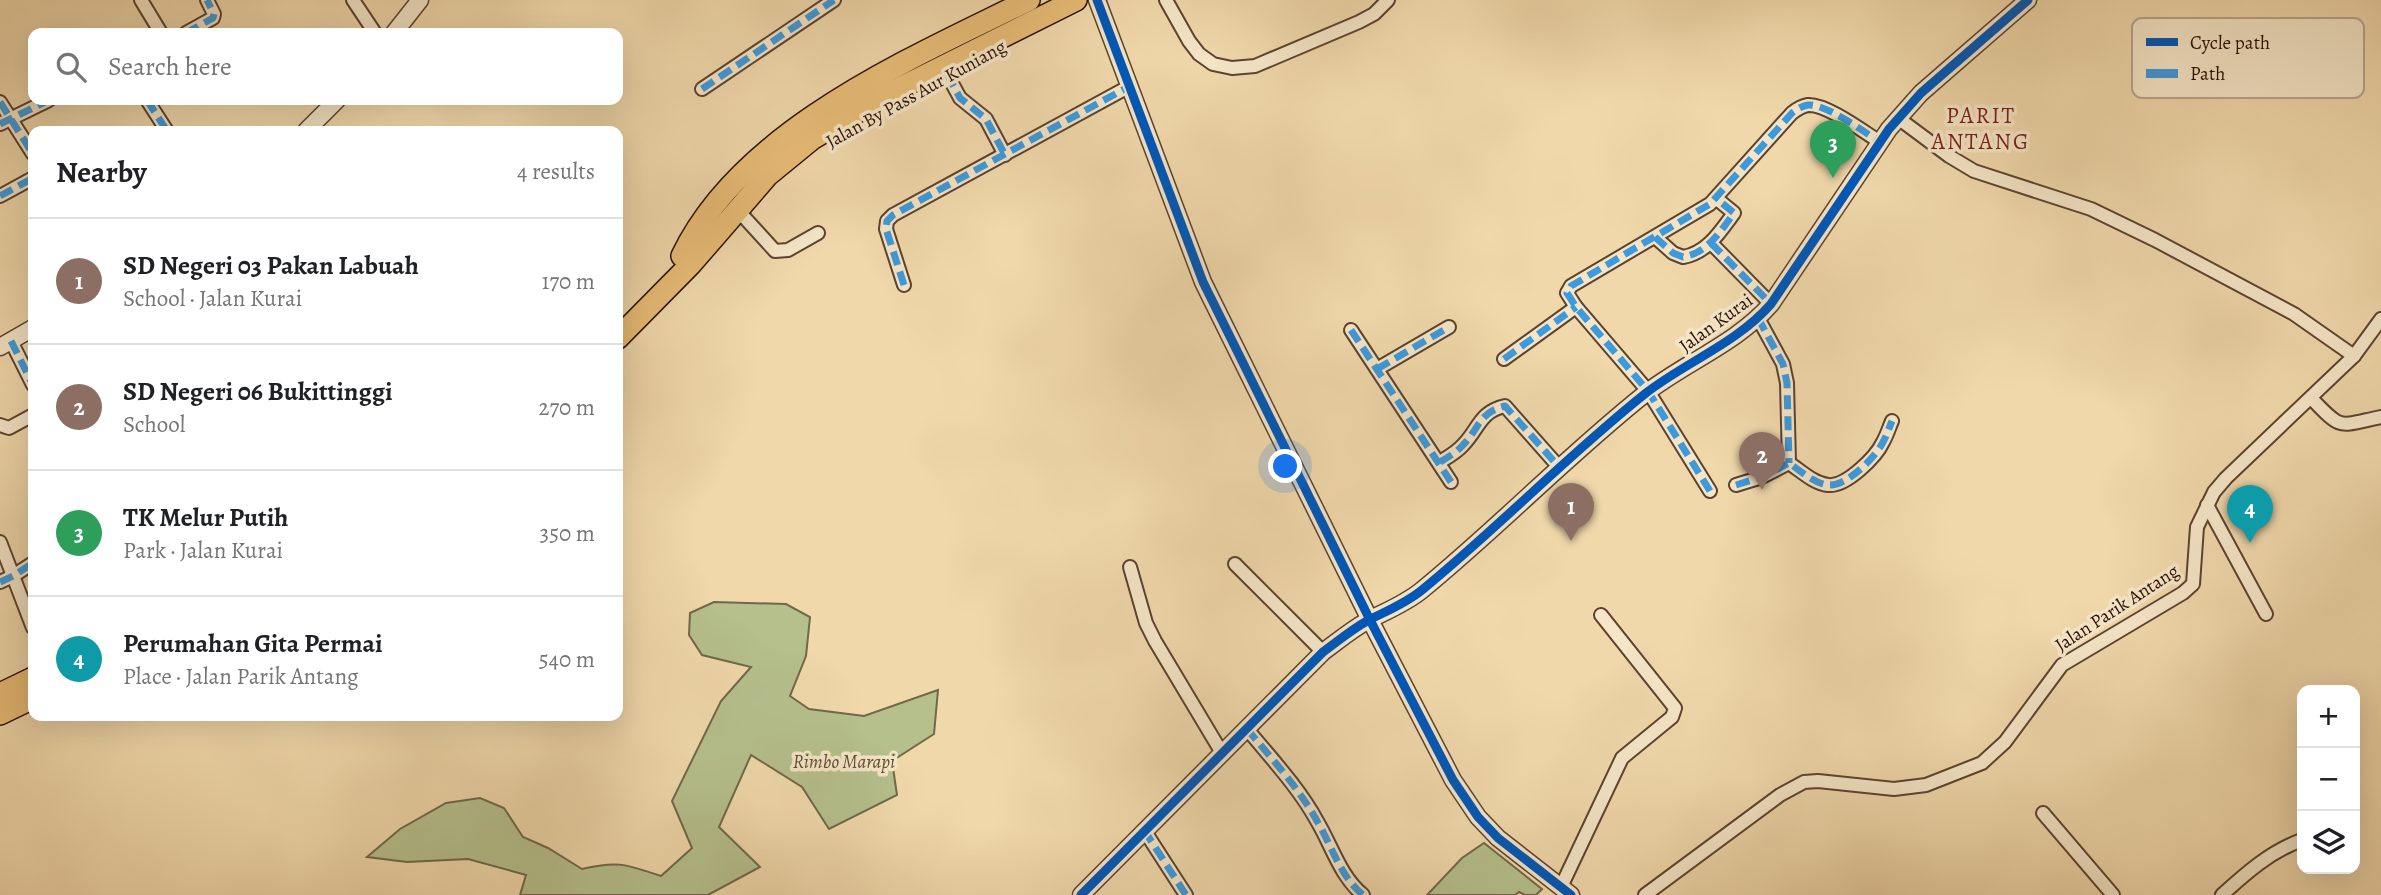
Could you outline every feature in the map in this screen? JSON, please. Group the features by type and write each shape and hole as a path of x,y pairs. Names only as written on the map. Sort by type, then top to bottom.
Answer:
{"highway":[{"name":"Jalan By Pass Aur Kuniang","path":"687,260 703,219 724,192 786,135 891,70 1029,0"},
{"name":"Jalan By Pass Aur Kuniang","path":"623,332 762,169 797,141 881,86 1057,0"},
{"name":"Jalan By Pass Aur Kuniang","path":"709,234 768,175 812,139 886,94 1076,0"},
{"name":"Jalan By Pass Aur Kuniang","path":"623,316 687,260 718,244 784,176 818,147 947,74 1095,0"},
{"path":"12,700 28,683"}],"street":[{"path":"141,0 159,28"},
{"path":"195,28 213,18 214,14 206,0"},
{"path":"353,0 372,28"},
{"path":"398,28 420,0"},
{"path":"702,89 834,0"},
{"path":"1095,0 1219,318 1370,620 1464,798 1498,838 1566,891 1622,758 1672,717 1675,708 1601,615"},
{"path":"1166,0 1199,54 1213,64 1233,68 1255,66 1359,22 1374,14 1388,0"},
{"name":"Jalan Kurai","path":"1081,895 1324,652 1370,620 1419,592 1648,391 1758,318 1771,304 1898,118 1921,93 2028,0"},
{"path":"947,74 960,98 986,120 1005,156"},
{"path":"904,285 886,229 887,221 902,209 1005,156 1130,86"},
{"path":"0,102 5,121 28,147"},
{"path":"5,121 39,105"},
{"path":"150,105 164,126"},
{"path":"311,126 332,105"},
{"path":"1710,491 1648,391 1567,293 1571,286 1717,199 1792,113 1801,107 1810,105 1820,108 1880,142"},
{"path":"1898,118 1974,171 2091,209 2145,235 2294,314 2354,356"},
{"path":"0,196 28,181"},
{"path":"1656,237 1673,253 1683,257 1692,256 1711,243 1734,213 1717,199"},
{"path":"744,217 775,251 788,250 818,233"},
{"path":"1711,243 1771,304"},
{"path":"1504,359 1576,307"},
{"path":"1758,318 1783,364 1787,383 1789,463"},
{"name":"Jalan Parik Antang","path":"1645,895 1780,795 1804,782 1832,781 1866,788 1894,789 1926,785 1982,763 2004,742 2062,665 2183,593 2193,584 2197,527 2207,505 2226,478 2354,356 2381,319"},
{"path":"1377,369 1449,327"},
{"path":"1351,330 1451,482"},
{"path":"28,331 5,344 28,378"},
{"path":"2311,398 2340,425 2381,417"},
{"path":"1440,462 1462,447 1483,417 1504,406 1559,467"},
{"path":"0,425 9,428 28,418"},
{"path":"1789,463 1816,481 1831,486 1848,478 1871,460 1892,421"},
{"path":"1736,485 1762,477 1789,463"},
{"path":"2207,505 2266,614"},
{"path":"0,542 28,615"},
{"path":"1235,564 1324,652"},
{"path":"0,582 28,566"},
{"path":"1130,567 1146,623 1222,753"},
{"path":"1247,729 1280,768 1316,819 1345,874 1363,895"},
{"path":"2043,813 2113,895"},
{"path":"1144,830 1186,895"},
{"path":"2222,895 2249,871 2275,853 2297,842"}],"green space":[{"name":"Rimbo Marapi","path":"714,602 786,604 810,617 806,656 790,696 809,709 864,716 938,690 934,734 892,761 897,795 829,829 802,787 751,755 719,827 760,867 708,895 520,895 526,875 468,859 407,862 367,857 400,829 446,803 480,798 504,808 523,837 548,848 582,869 623,865 661,876 692,848 672,801 721,701 751,667 702,655 689,635 690,613"},
{"path":"1484,843 1542,889 1536,895 1519,892 1515,895 1427,895 1462,858"}],"marked path":[{"path":"195,28 213,18 214,14 207,0"},
{"path":"702,89 834,0"},
{"path":"947,74 960,98 986,119 1005,155"},
{"path":"904,285 886,229 887,221 893,215 1130,86"},
{"path":"0,102 28,146"},
{"path":"0,124 39,105"},
{"path":"150,105 164,126"},
{"path":"1710,491 1648,391 1567,293 1571,286 1710,204 1792,113 1800,108 1808,105 1825,109 1880,142"},
{"path":"0,196 28,181"},
{"path":"1655,237 1673,253 1683,257 1699,251 1712,241 1734,213 1717,199"},
{"path":"1711,243 1771,304"},
{"path":"1504,359 1576,307"},
{"path":"1758,318 1783,364 1787,383 1789,463"},
{"path":"1377,369 1449,327"},
{"path":"1351,330 1451,482"},
{"path":"11,341 28,375"},
{"path":"1440,462 1461,448 1490,412 1505,406 1559,467"},
{"path":"1736,485 1762,477 1789,463 1823,484 1843,481 1860,470 1874,455 1892,421"},
{"path":"0,582 28,566"},
{"path":"1247,729 1302,797 1342,870 1363,895"},
{"path":"1144,830 1186,895"}],"cycle path":[{"path":"1097,0 1203,282 1370,620 1453,780 1478,817 1498,838 1571,895"},
{"path":"1081,895 1323,652 1361,624 1422,590 1646,393 1758,318 1771,304 1889,129 1921,93 2028,0"}],"place":[{"name":"TK Melur Putih","path":"1833,178"},
{"name":"SD Negeri 06 Bukittinggi","path":"1762,490"},
{"name":"SD Negeri 03 Pakan Labuah","path":"1571,541"},
{"name":"Perumahan Gita Permai","path":"2250,543"}],"district":[{"name":"PARIT ANTANG","path":"1981,128"}]}
